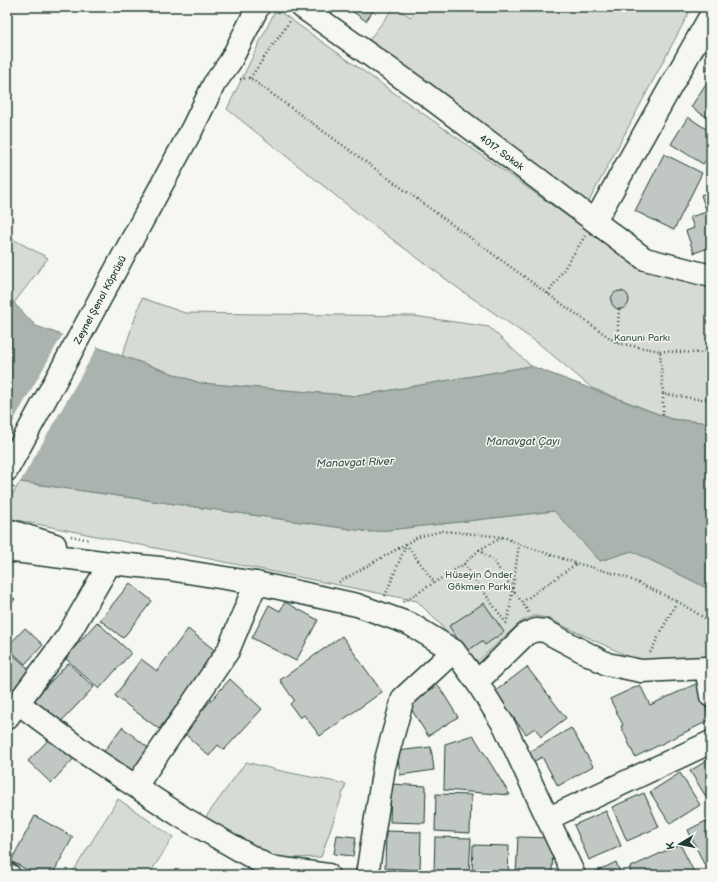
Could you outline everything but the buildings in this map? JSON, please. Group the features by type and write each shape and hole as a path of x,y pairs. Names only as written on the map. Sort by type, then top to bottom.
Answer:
{"street":[{"name":"Zeynel Şenol Köprüsü","path":"7,470 192,129 214,84 230,62 258,7"},
{"name":"4017. Sokak","path":"296,13 425,94 645,259 707,275 711,274"},
{"path":"595,221 711,15"},
{"path":"7,530 110,563"},
{"path":"7,550 169,569 256,583 357,605 410,624 454,651 477,682 506,727 574,875"},
{"path":"7,560 69,566 110,563"},
{"path":"110,563 67,637 12,711 88,755 268,871 328,875"},
{"path":"136,786 228,651 256,583"},
{"path":"477,682 526,634 536,630 545,631 607,664 641,671 708,668 711,696"},
{"path":"367,875 384,767 403,698 454,651"},
{"path":"549,818 711,742"}],"path":[{"path":"296,13 250,78 617,343 660,351 699,353 711,351"},
{"path":"548,294 595,221"},
{"path":"617,343 619,309"},
{"path":"660,351 663,416"},
{"path":"663,394 698,399 711,399"},
{"path":"336,583 418,537 443,531 504,537 519,544 576,563 623,576 677,601 711,622"},
{"path":"406,544 434,582 464,564 479,550 504,537"},
{"path":"384,598 406,544"},
{"path":"464,564 506,623 509,614 519,544"},
{"path":"479,550 493,560 529,613 536,630"},
{"path":"522,602 576,563"},
{"path":"641,671 677,601"}],"green space":[{"path":"394,7 411,17 419,7 692,7 588,203 367,43"},
{"name":"Kanuni Parkı","path":"276,9 639,267 711,283 711,423 671,419 592,388 538,343 462,291 365,219 227,109"},
{"path":"7,236 48,258 14,303 7,296"},
{"path":"142,298 185,313 414,316 489,327 531,366 357,396 200,383 122,356"},
{"name":"Hüseyin Önder Gökmen Parkı","path":"20,482 371,532 555,511 600,561 632,551 711,590 711,662 638,661 547,618 535,616 522,621 470,668 441,625 417,601 7,518 7,504"},
{"path":"246,762 281,771 346,784 321,857 268,859 205,818"},
{"path":"118,799 173,837 149,875 71,875"}],"water":[{"name":"Manavgat Çayı","path":"7,296 36,326 200,383 357,396 531,366 671,419 711,423 711,590 632,551 600,561 554,511 371,532 7,480"}],"pier":[{"path":"63,334 98,346 19,484 7,482 7,432"}],"water label":[{"name":"Manavgat River","path":"355,462"}]}
